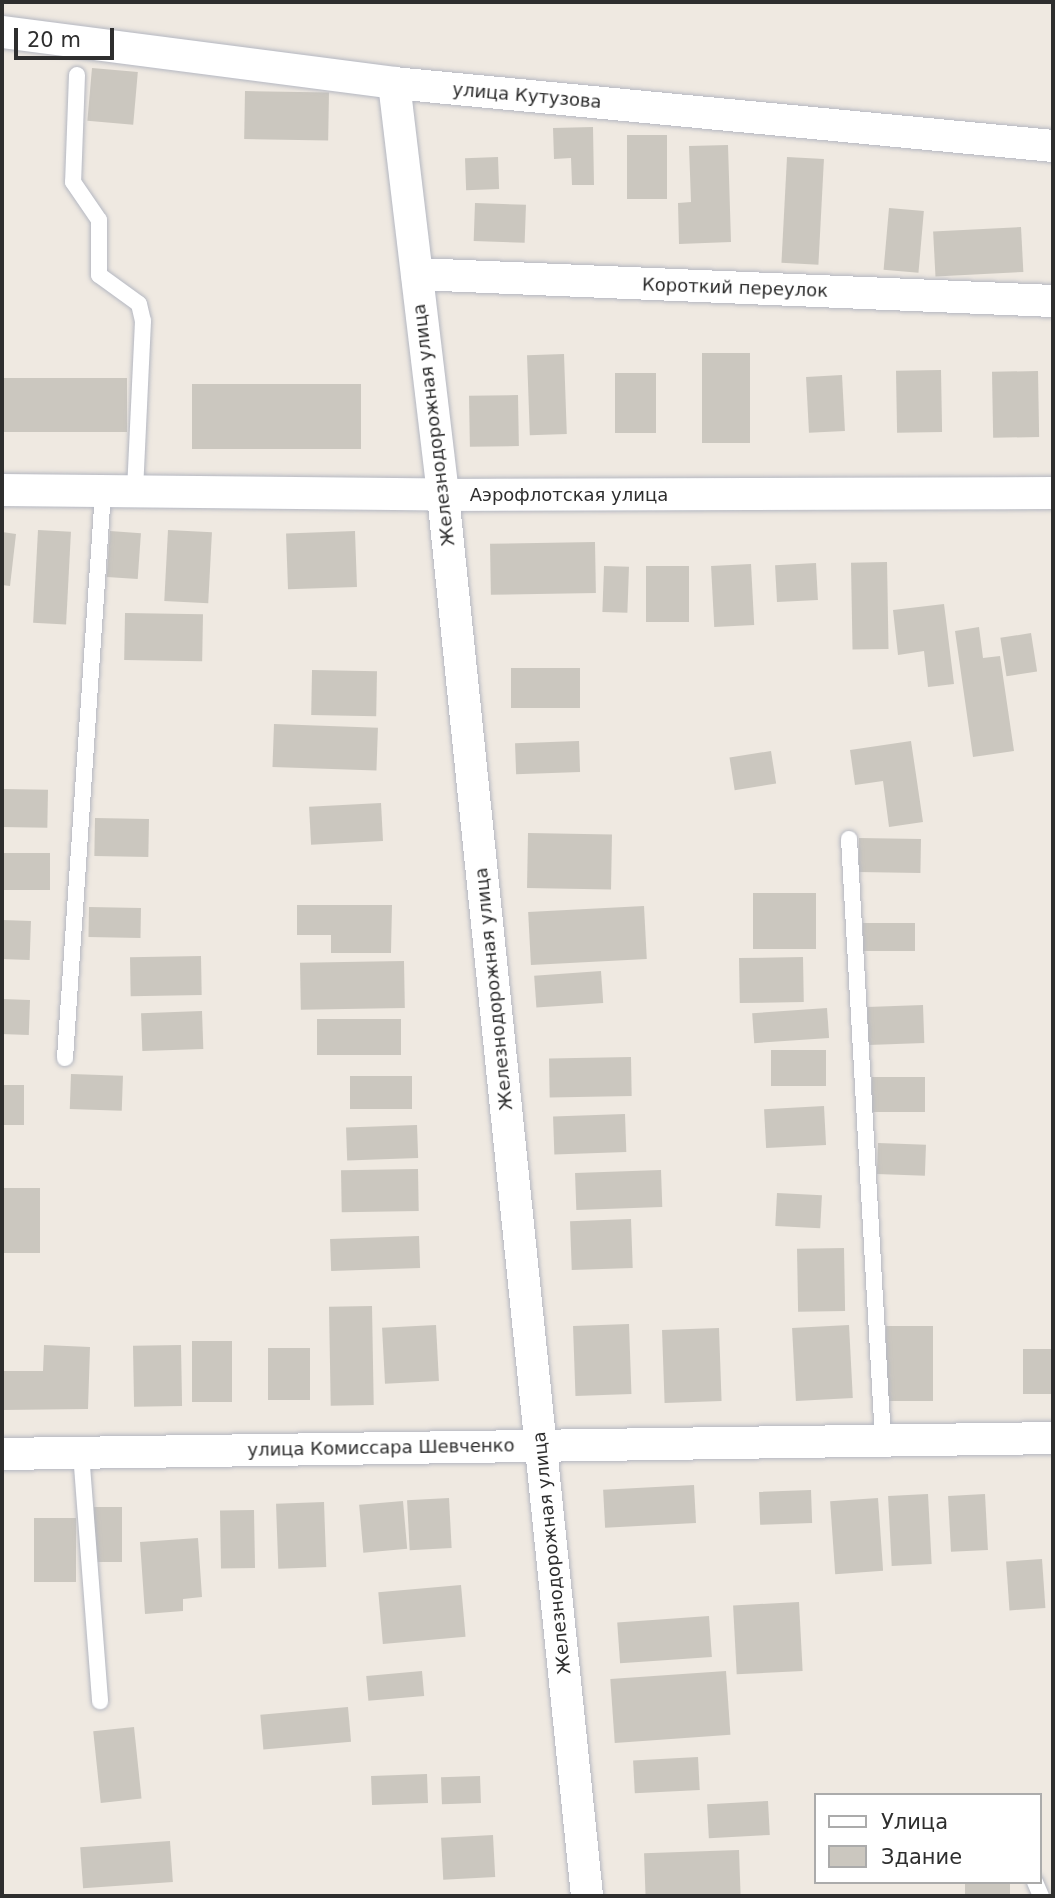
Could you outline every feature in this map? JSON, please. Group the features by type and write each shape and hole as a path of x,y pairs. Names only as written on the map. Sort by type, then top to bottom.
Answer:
{"street":[{"name":"улица Кутузова","path":"2,32 394,83 1053,146"},
{"name":"Железнодорожная улица","path":"394,83 443,495 587,1896"},
{"name":"Короткий переулок","path":"417,274 1053,301"},
{"name":"Аэрофлотская улица","path":"2,490 443,495 1053,493"},
{"name":"улица Комиссара Шевченко","path":"2,1454 1053,1438"}],"lane":[{"path":"77,75 73,182 99,220 99,275 139,304 143,321 135,492"},
{"path":"65,1058 103,492"},
{"path":"849,839 883,1440"},
{"path":"81,1453 100,1701"}],"building":[{"path":"92,68 138,72 133,125 87,121"},
{"path":"245,91 329,92 328,140 244,139"},
{"path":"593,127 594,185 572,185 571,158 554,159 553,128"},
{"path":"627,135 667,135 667,199 627,199"},
{"path":"728,145 731,242 679,244 678,203 691,202 689,146"},
{"path":"498,157 499,189 466,190 465,158"},
{"path":"787,157 824,159 818,265 781,263"},
{"path":"475,203 526,205 525,243 474,241"},
{"path":"889,208 924,211 918,273 884,270"},
{"path":"1021,227 1023,272 935,277 933,232"},
{"path":"702,353 750,353 750,443 702,443"},
{"path":"564,354 567,434 530,435 527,355"},
{"path":"941,370 942,432 897,433 896,371"},
{"path":"1038,371 1039,437 993,438 992,372"},
{"path":"615,373 656,373 656,433 615,433"},
{"path":"842,375 845,431 809,433 806,377"},
{"path":"4,378 127,378 127,432 4,432"},
{"path":"192,384 361,384 361,449 192,449"},
{"path":"518,395 519,446 470,447 469,396"},
{"path":"38,530 71,532 66,625 33,623"},
{"path":"168,530 212,532 208,603 164,601"},
{"path":"110,531 141,533 138,579 107,577"},
{"path":"355,531 357,587 288,589 286,533"},
{"path":"2,532 16,534 10,586 2,585"},
{"path":"595,542 596,593 491,595 490,544"},
{"path":"887,562 889,649 853,650 851,563"},
{"path":"816,563 818,600 777,602 775,565"},
{"path":"751,564 754,625 714,627 711,566"},
{"path":"604,566 629,567 627,613 602,612"},
{"path":"646,566 689,566 689,622 646,622"},
{"path":"944,604 954,684 928,687 924,651 898,655 893,610"},
{"path":"125,613 203,614 202,661 124,660"},
{"path":"979,627 983,658 1000,656 1014,751 973,757 955,631"},
{"path":"1031,633 1037,672 1006,676 1000,638"},
{"path":"511,668 580,668 580,708 511,708"},
{"path":"312,670 377,671 376,716 311,715"},
{"path":"274,724 378,728 376,771 272,767"},
{"path":"579,741 580,772 516,774 515,743"},
{"path":"911,741 923,822 889,827 883,781 855,785 850,750"},
{"path":"771,751 776,784 735,790 730,758"},
{"path":"2,789 48,790 47,828 2,827"},
{"path":"381,803 383,841 311,845 309,807"},
{"path":"95,818 149,819 148,857 94,856"},
{"path":"528,833 612,834 611,889 527,888"},
{"path":"859,838 921,839 920,873 858,872"},
{"path":"2,853 50,853 50,890 2,890"},
{"path":"753,893 816,893 816,949 753,949"},
{"path":"297,905 392,905 391,953 331,953 331,935 297,935"},
{"path":"644,906 647,959 531,965 528,912"},
{"path":"89,907 141,908 140,938 88,937"},
{"path":"2,920 31,921 30,960 2,959"},
{"path":"863,923 915,923 915,951 863,951"},
{"path":"201,956 202,995 131,996 130,957"},
{"path":"803,957 804,1002 740,1003 739,958"},
{"path":"404,961 405,1008 301,1010 300,963"},
{"path":"601,971 603,1003 536,1008 534,976"},
{"path":"2,999 30,1000 29,1035 2,1034"},
{"path":"923,1005 924,1043 868,1045 867,1007"},
{"path":"827,1008 829,1038 754,1043 752,1013"},
{"path":"202,1011 203,1049 142,1051 141,1013"},
{"path":"317,1019 401,1019 401,1055 317,1055"},
{"path":"771,1050 826,1050 826,1086 771,1086"},
{"path":"631,1057 632,1096 550,1097 549,1058"},
{"path":"71,1074 123,1076 122,1111 70,1109"},
{"path":"350,1076 412,1076 412,1109 350,1109"},
{"path":"872,1077 925,1077 925,1112 872,1112"},
{"path":"2,1085 24,1085 24,1125 2,1125"},
{"path":"824,1106 826,1145 766,1148 764,1109"},
{"path":"625,1114 626,1152 554,1154 553,1117"},
{"path":"417,1125 418,1158 347,1160 346,1127"},
{"path":"878,1143 926,1145 925,1176 877,1174"},
{"path":"418,1169 419,1211 342,1212 341,1170"},
{"path":"661,1170 662,1207 576,1210 575,1173"},
{"path":"2,1188 40,1188 40,1253 2,1253"},
{"path":"777,1193 822,1195 820,1228 775,1226"},
{"path":"631,1219 633,1268 572,1270 570,1221"},
{"path":"419,1236 420,1268 331,1271 330,1239"},
{"path":"844,1248 845,1311 798,1312 797,1249"},
{"path":"372,1306 374,1405 331,1406 329,1307"},
{"path":"629,1324 631,1394 575,1396 573,1326"},
{"path":"436,1325 439,1381 385,1384 382,1328"},
{"path":"849,1325 853,1398 796,1401 792,1328"},
{"path":"886,1326 933,1326 933,1401 886,1401"},
{"path":"719,1328 722,1401 665,1403 662,1330"},
{"path":"192,1341 232,1341 232,1402 192,1402"},
{"path":"44,1345 90,1347 88,1409 2,1410 2,1371 43,1371"},
{"path":"181,1345 182,1406 134,1407 133,1346"},
{"path":"268,1348 310,1348 310,1400 268,1400"},
{"path":"1023,1349 1053,1349 1053,1394 1023,1394"},
{"path":"694,1485 696,1523 605,1528 603,1490"},
{"path":"811,1490 812,1523 760,1525 759,1492"},
{"path":"928,1494 932,1564 892,1566 888,1496"},
{"path":"985,1494 988,1550 951,1552 948,1496"},
{"path":"449,1498 452,1548 410,1550 407,1500"},
{"path":"878,1498 883,1571 835,1574 830,1501"},
{"path":"403,1501 407,1549 363,1553 359,1505"},
{"path":"324,1502 326,1567 278,1569 276,1504"},
{"path":"94,1507 122,1507 122,1562 94,1562"},
{"path":"254,1510 255,1568 221,1569 220,1511"},
{"path":"34,1518 76,1518 76,1582 34,1582"},
{"path":"198,1538 202,1597 183,1599 183,1611 145,1614 140,1542"},
{"path":"1042,1559 1045,1608 1010,1610 1006,1562"},
{"path":"461,1585 466,1637 383,1644 378,1592"},
{"path":"799,1602 803,1671 737,1674 733,1605"},
{"path":"709,1616 712,1657 620,1663 617,1622"},
{"path":"422,1671 424,1696 368,1701 366,1676"},
{"path":"726,1671 730,1735 615,1743 610,1679"},
{"path":"348,1707 351,1742 263,1750 260,1715"},
{"path":"134,1727 142,1799 101,1803 93,1731"},
{"path":"698,1757 700,1790 635,1793 633,1760"},
{"path":"427,1774 428,1803 372,1805 371,1776"},
{"path":"480,1776 481,1803 442,1804 441,1777"},
{"path":"768,1801 770,1835 709,1838 707,1804"},
{"path":"493,1835 495,1877 443,1880 441,1838"},
{"path":"170,1841 173,1882 83,1888 80,1847"},
{"path":"739,1850 741,1896 646,1896 644,1853"},
{"path":"965,1884 1010,1884 1010,1896 965,1896"}]}
